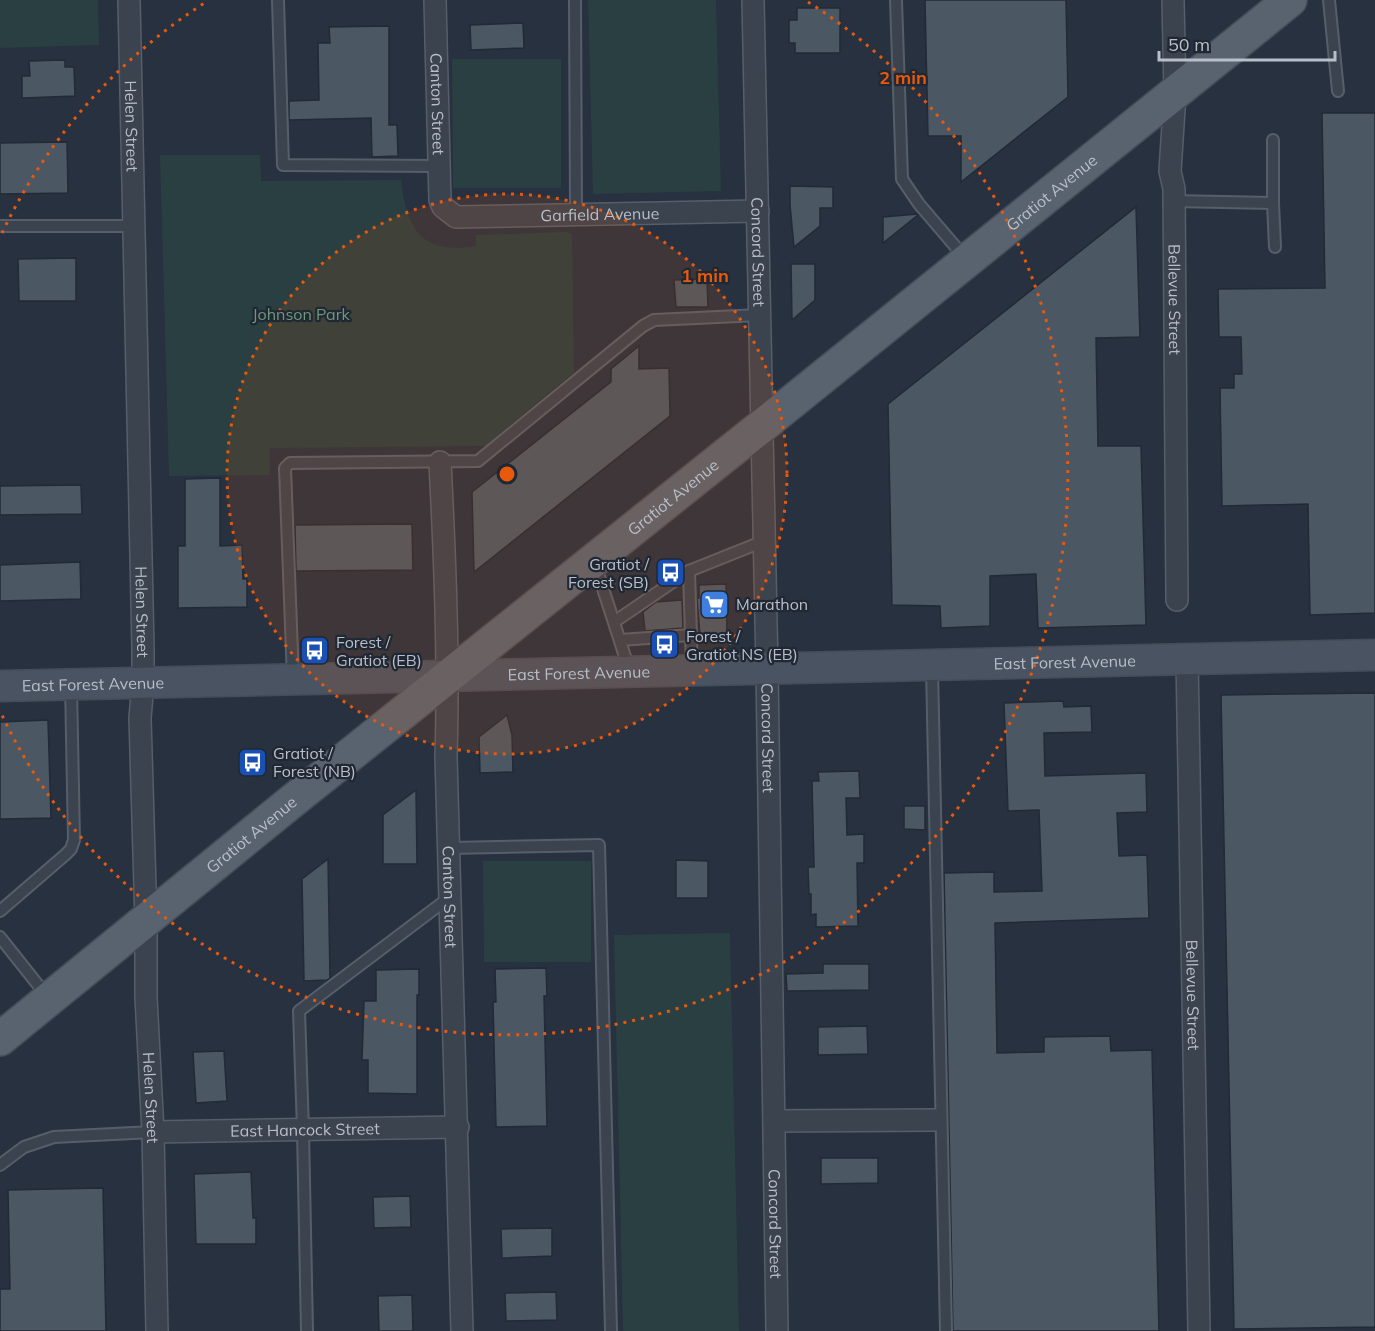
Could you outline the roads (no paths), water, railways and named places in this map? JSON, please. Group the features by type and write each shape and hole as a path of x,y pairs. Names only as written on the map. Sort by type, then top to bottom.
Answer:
{"main road":[{"name":"Gratiot Avenue","path":"0,1040 448,676 968,261 1290,0"},
{"name":"East Forest Avenue","path":"0,686 1375,655"}],"street":[{"name":"Helen Street","path":"129,0 143,683 140,718 157,1331"},
{"name":"Canton Street","path":"435,0 440,200 443,207"},
{"name":"Concord Street","path":"753,0 767,669 777,1331"},
{"name":"Bellevue Street","path":"1173,0 1175,94 1170,171 1174,189 1177,600"},
{"name":"Garfield Avenue","path":"443,207 456,217 758,211"},
{"name":"Canton Street","path":"440,462 448,676 446,757 462,1331"},
{"name":"Bellevue Street","path":"1187,659 1199,1331"},
{"path":"774,1121 934,1120"},
{"name":"East Hancock Street","path":"153,1132 458,1126"}],"lane":[{"path":"278,0 283,165 439,166"},
{"path":"575,0 576,214"},
{"path":"896,0 902,179 919,204 968,261"},
{"path":"1329,0 1338,92"},
{"path":"1273,140 1275,247"},
{"path":"1173,201 1273,203"},
{"path":"0,226 133,226"},
{"path":"293,680 285,468 290,463 478,461 643,326 654,320 760,315"},
{"path":"614,622 689,571 764,541"},
{"path":"593,560 630,672"},
{"path":"689,571 692,670"},
{"path":"620,640 691,635"},
{"path":"932,665 946,1331"},
{"path":"0,911 65,855 71,849 74,840 71,685"},
{"path":"450,848 599,844 611,1331"},
{"path":"307,1331 299,1011 451,896"},
{"path":"0,937 50,999"},
{"path":"0,1165 24,1147 54,1137 153,1132"}],"place":[{"name":"Gratiot / Forest (SB)","path":"670,573"},
{"name":"Marathon","path":"715,604"},
{"name":"Forest / Gratiot NS (EB)","path":"665,645"},
{"name":"Forest / Gratiot (EB)","path":"315,651"},
{"name":"Gratiot / Forest (NB)","path":"252,762"}],"park label":[{"name":"Johnson Park","path":"301,314"}]}
